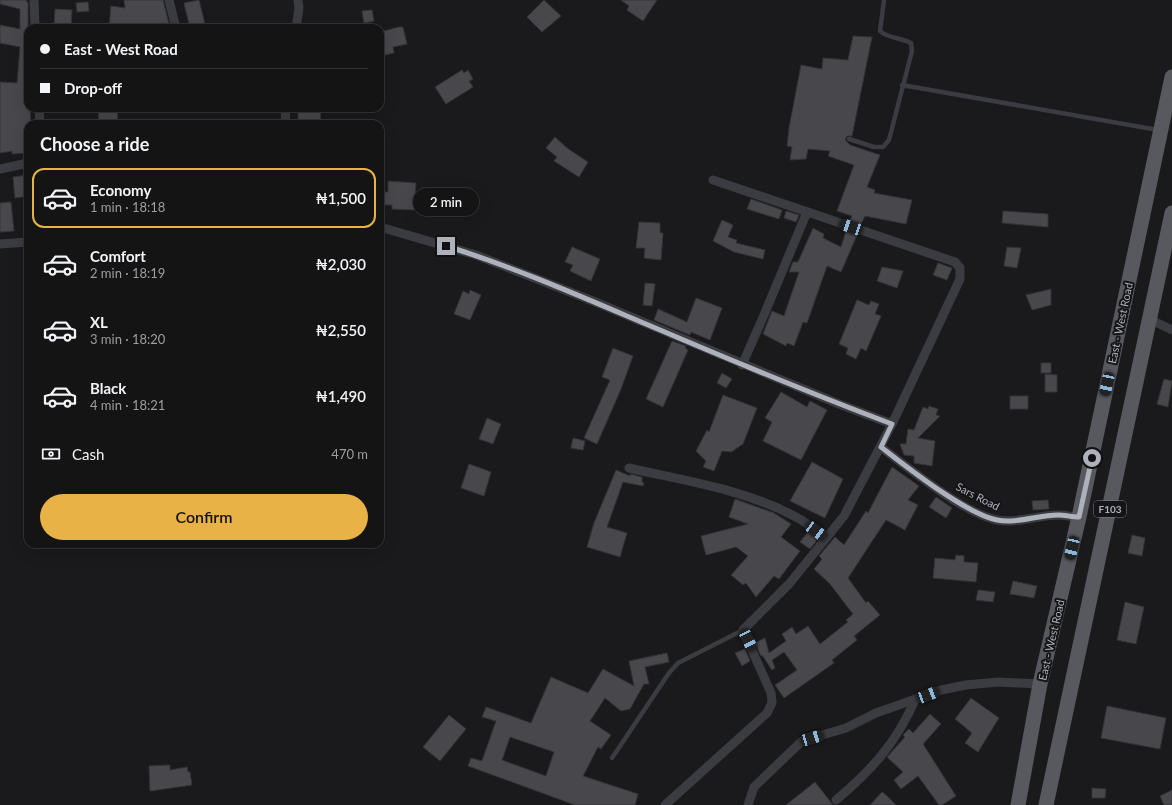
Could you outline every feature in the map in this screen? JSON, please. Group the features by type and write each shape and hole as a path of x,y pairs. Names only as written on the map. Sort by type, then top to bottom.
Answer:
{"main road":[{"name":"East - West Road","path":"1018,805 1040,684 1079,517 1160,130 1172,80"},
{"name":"F103","path":"1046,805 1172,213"}],"street":[{"path":"34,0 35,24"},
{"path":"169,0 175,24"},
{"path":"297,24 299,8 298,0"},
{"path":"0,169 24,164"},
{"path":"665,805 767,713 772,703 771,693 743,630 789,584 844,516 881,447 960,279 960,268 955,262 713,180"},
{"path":"742,365 806,212"},
{"path":"384,228 476,255 593,301 742,365 892,424"},
{"path":"0,244 24,242"},
{"path":"1149,319 1172,330"},
{"name":"Sars Road","path":"881,447 909,469 964,505 988,517 1002,520 1058,515 1079,517"},
{"path":"628,468 726,490 761,500 797,517 825,538"},
{"path":"748,805 754,787 802,741 846,728 876,713 942,690 966,685 998,682 1040,684"},
{"path":"836,800 861,779 882,757 903,726 915,700"}],"lane":[{"path":"849,138 874,147 883,147 889,140 912,51 911,43 903,39 884,34 880,31 884,0"},
{"path":"902,85 1160,130"},
{"path":"612,758 669,673 678,663 743,630"}],"building":[{"path":"0,0 26,0 28,3 28,24 24,24 24,112 30,112 31,120 24,120 24,153 12,154 12,151 0,153 0,82 17,83 20,47 0,43 0,25 20,29 20,9 0,4"},
{"path":"124,0 163,0 169,24 109,24 111,6 125,8"},
{"path":"199,0 205,24 189,24 184,3"},
{"path":"544,0 561,16 542,32 527,17"},
{"path":"621,0 657,0 643,21 627,10 629,6"},
{"path":"88,2 89,11 77,12 76,3"},
{"path":"55,9 72,10 71,24 54,24"},
{"path":"372,10 374,21 364,23 362,11"},
{"path":"403,27 407,44 393,47 394,53 384,55 384,31"},
{"path":"853,36 872,37 852,136 847,136 845,140 850,145 880,155 867,187 875,190 874,193 912,200 906,224 865,216 861,224 850,220 852,216 837,211 854,165 828,156 830,151 808,149 806,159 790,160 792,147 787,146 789,128 801,65 822,69 823,58 848,60"},
{"path":"462,70 464,73 468,70 473,79 469,81 473,87 446,104 435,87"},
{"path":"98,112 117,112 118,120 99,120"},
{"path":"298,112 321,112 320,120 298,120"},
{"path":"555,137 567,148 588,162 579,177 554,161 557,157 546,148"},
{"path":"24,176 24,197 15,198 13,177"},
{"path":"388,181 416,183 414,210 392,209 392,205 384,205 385,192 388,192"},
{"path":"751,199 782,210 779,219 747,209"},
{"path":"11,202 14,231 0,232 0,203"},
{"path":"786,211 799,215 796,222 784,218"},
{"path":"1003,211 1048,214 1048,227 1002,223"},
{"path":"722,220 733,225 728,237 737,240 736,243 765,250 763,259 734,252 713,241"},
{"path":"639,222 660,223 660,233 663,233 661,260 644,258 645,248 636,248"},
{"path":"813,228 824,234 823,238 841,247 846,231 857,235 841,272 827,266 807,323 803,322 794,346 787,343 786,346 763,334 772,311 784,316 799,272 789,272 793,262 798,262"},
{"path":"572,247 600,259 591,281 570,271 573,265 565,262"},
{"path":"1007,247 1021,248 1017,268 1004,266"},
{"path":"938,263 952,268 947,280 933,275"},
{"path":"882,267 903,271 897,288 877,281"},
{"path":"645,283 655,284 652,306 643,305"},
{"path":"1051,289 1051,305 1032,310 1026,295"},
{"path":"470,290 481,295 470,320 454,314 463,291 469,294"},
{"path":"696,298 722,308 710,340 691,332 690,335 654,320 658,309 687,322"},
{"path":"857,300 869,305 871,301 879,304 875,314 881,316 866,351 861,348 856,359 846,354 848,348 839,344"},
{"path":"672,341 686,346 685,348 688,350 663,407 646,399"},
{"path":"613,348 633,356 621,389 597,444 584,438 610,380 602,377"},
{"path":"1041,363 1051,363 1051,373 1041,373"},
{"path":"722,373 732,379 726,388 717,383"},
{"path":"1045,374 1057,375 1057,392 1045,392"},
{"path":"1164,379 1172,381 1168,407 1157,404"},
{"path":"781,392 807,407 810,401 827,410 801,460 763,441 772,422 765,418"},
{"path":"723,395 757,408 743,444 731,452 722,451 714,471 703,467 706,461 696,451 707,430 709,432"},
{"path":"1010,396 1028,396 1028,409 1010,409"},
{"path":"929,406 938,409 936,415 940,416 918,438 935,441 932,466 914,463 914,456 904,455 900,444 906,444 908,429 914,430 923,407 928,409"},
{"path":"487,418 501,424 493,444 479,439"},
{"path":"573,438 585,441 583,450 571,448"},
{"path":"812,462 843,479 825,518 790,501"},
{"path":"469,464 491,472 484,496 461,488"},
{"path":"892,467 919,486 908,500 918,505 905,530 886,520 848,578 866,603 868,601 880,615 854,636 857,640 832,660 834,663 784,698 775,685 797,670 784,652 772,660 775,668 772,670 762,655 761,656 755,643 765,638 769,653 786,641 782,634 792,627 796,634 808,626 820,644 848,622 846,620 853,614 830,584 814,569 822,559 819,556 835,537 844,545 866,511 868,513"},
{"path":"616,470 630,476 630,474 642,477 642,482 644,483 643,486 623,482 607,527 627,533 620,557 587,547 594,523"},
{"path":"936,497 952,508 946,518 929,507"},
{"path":"735,499 774,513 791,524 781,537 800,551 779,579 774,576 756,597 746,583 743,585 731,575 748,556 736,547 706,555 701,536 748,524 729,517"},
{"path":"1048,500 1049,509 1033,510 1032,501"},
{"path":"808,532 817,540 810,549 800,542"},
{"path":"1132,535 1145,538 1142,556 1128,553"},
{"path":"956,555 964,556 964,562 978,563 976,582 933,578 935,558 955,560"},
{"path":"1013,581 1037,586 1034,598 1010,594"},
{"path":"978,590 995,592 993,602 976,600"},
{"path":"1125,602 1144,607 1136,644 1117,640"},
{"path":"745,649 750,661 742,666 735,653"},
{"path":"667,653 669,662 645,667 649,684 644,684 630,709 621,711 605,698 590,721 611,735 601,749 598,747 583,776 638,794 635,805 575,805 468,766 471,758 482,761 496,721 482,717 486,707 531,723 551,677 588,693 603,669 634,686 629,661","holes":["510,737 554,752 546,776 502,760"]},
{"path":"971,698 999,718 978,752 965,743 972,733 955,719"},
{"path":"1107,706 1166,718 1160,749 1101,738"},
{"path":"930,714 941,724 923,744 956,796 942,805 939,805 918,776 901,789 894,780 903,772 887,757 905,737 903,735 909,729 913,733"},
{"path":"449,715 466,729 440,761 423,747"},
{"path":"170,765 170,770 187,767 188,772 190,772 192,785 150,791 149,766"},
{"path":"815,782 833,805 786,805"},
{"path":"1092,788 1106,789 1105,798 1092,798"},
{"path":"1172,790 1172,805 1164,805 1160,796"},
{"path":"882,792 886,795 896,805 870,805"}],"route":[{"path":"446,246 476,255 593,301 742,365 892,424 881,447 909,469 964,505 988,517 998,520 1007,520 1058,515 1079,517 1092,458"}]}
